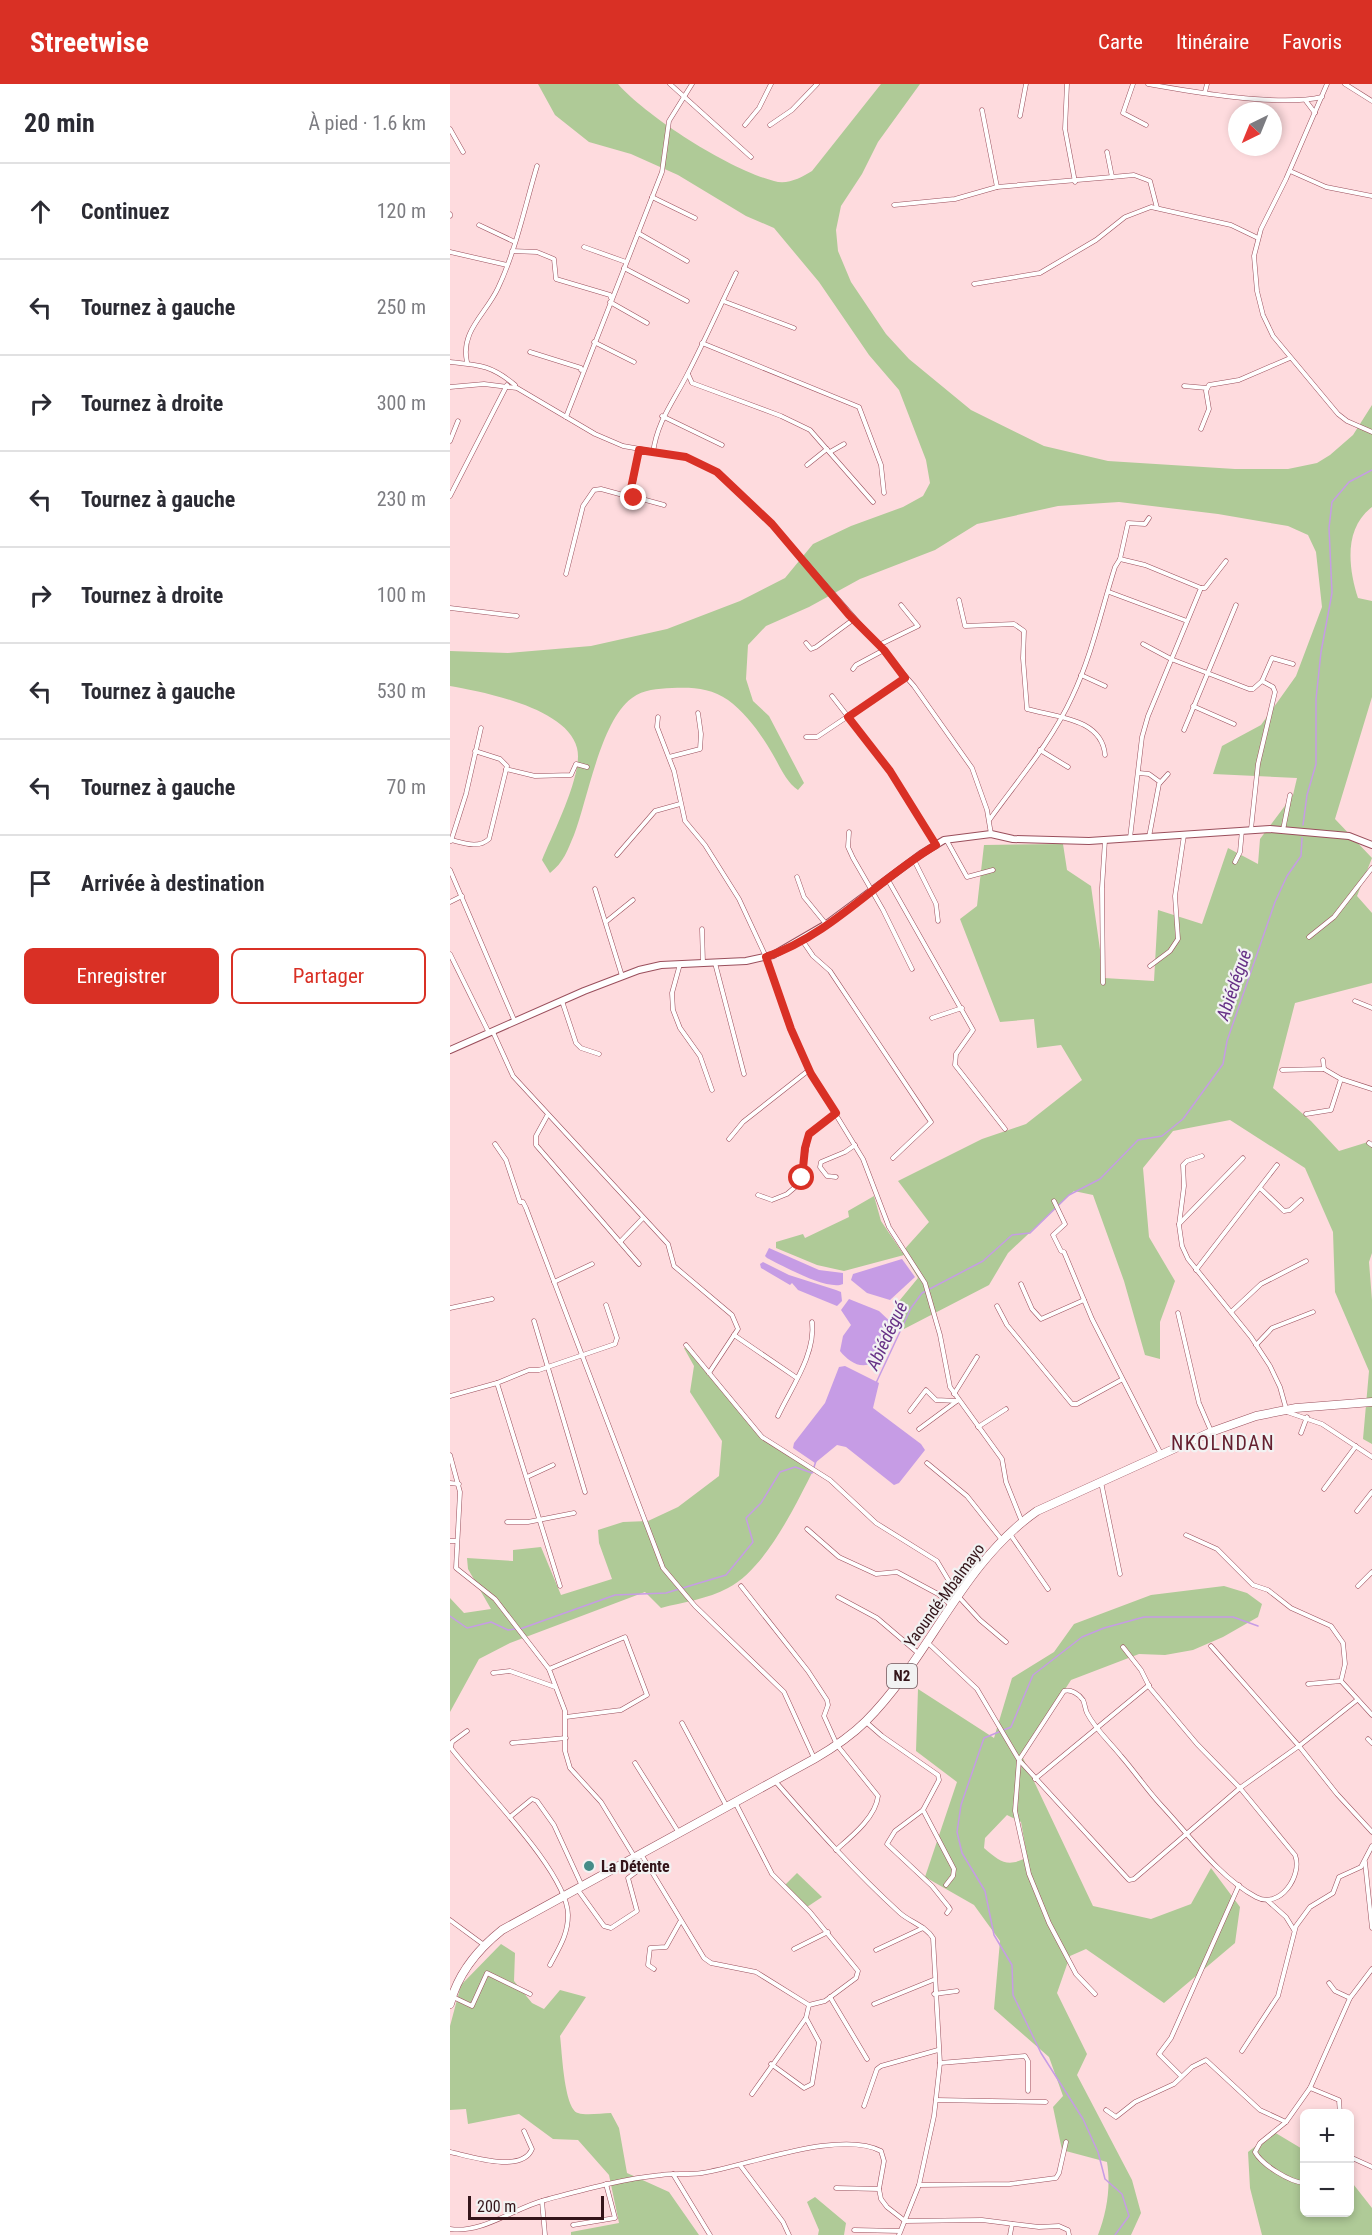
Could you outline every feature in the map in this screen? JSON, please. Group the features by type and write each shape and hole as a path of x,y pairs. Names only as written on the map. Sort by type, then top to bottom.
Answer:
{"highway":[{"name":"Yaoundé-Mbalmayo","path":"451,2001 462,1974 484,1945 502,1930 814,1759 837,1745 866,1721 978,1568 1022,1522 1053,1502 1211,1432 1256,1416 1285,1410 1372,1402"}],"street":[{"path":"670,84 751,157"},
{"path":"566,417 662,172 669,121 692,84"},
{"path":"745,124 759,108 771,84"},
{"path":"770,125 792,111 818,84"},
{"path":"1020,117 1026,84"},
{"path":"1067,84 1065,129 1076,182"},
{"path":"1132,84 1123,112 1146,125"},
{"path":"1148,84 1205,92 1306,101 1322,97"},
{"path":"1205,92 1207,84"},
{"path":"1327,84 1290,171 1258,238 1254,256 1257,291 1263,315 1273,336 1290,358 1338,414 1347,421 1372,432"},
{"path":"1345,84 1372,101"},
{"path":"1306,101 1315,113"},
{"path":"982,110 997,187"},
{"path":"450,129 463,153"},
{"path":"1107,152 1112,177"},
{"path":"467,362 465,353 468,335 474,322 498,289 515,242 537,166"},
{"path":"1290,171 1326,187 1372,196"},
{"path":"894,205 955,199 997,187 1076,182 1134,175 1146,178 1154,191 1157,208"},
{"path":"652,197 695,218"},
{"path":"974,284 1040,273 1096,240 1125,217 1151,207 1231,225 1258,238"},
{"path":"479,225 515,242"},
{"path":"638,233 687,261"},
{"path":"584,247 626,262"},
{"path":"512,251 537,252 554,259 556,279 610,296 611,300 647,322"},
{"path":"450,252 507,265"},
{"path":"624,268 687,301"},
{"path":"653,453 662,416 688,374 736,273"},
{"path":"723,301 794,328"},
{"path":"594,342 634,362"},
{"path":"702,343 859,407 881,465 884,493"},
{"path":"530,352 581,368 581,374"},
{"path":"1184,386 1207,388 1213,384 1239,380 1290,358"},
{"path":"450,362 467,362 489,367 517,388 595,434 639,450 686,457 717,472 772,524 854,619 884,650 972,768 990,820 991,834"},
{"path":"688,374 692,383 781,416 810,430 873,502"},
{"path":"450,387 484,384 517,388"},
{"path":"450,496 507,385"},
{"path":"1201,429 1209,409 1207,388"},
{"path":"662,416 722,445"},
{"path":"450,441 458,421"},
{"path":"807,465 829,450 844,444"},
{"path":"634,498 630,493 639,450"},
{"path":"566,574 583,506 594,490 601,489 664,505"},
{"path":"990,820 1063,715 1094,645 1094,637 1120,559 1128,524 1145,524 1149,518"},
{"path":"1120,559 1144,565 1201,588 1205,588 1226,561"},
{"path":"1130,838 1143,737 1148,716 1201,588"},
{"path":"1109,592 1187,621"},
{"path":"959,600 965,626 1014,624 1021,626 1024,631 1023,658 1027,709 1057,717 1063,715 1101,737 1105,755"},
{"path":"879,645 918,626 901,605"},
{"path":"1184,730 1206,671 1236,605"},
{"path":"450,609 517,616"},
{"path":"806,643 812,649 816,647 854,619"},
{"path":"1143,644 1171,659 1248,689 1253,689 1262,681 1272,658 1293,664"},
{"path":"853,669 884,650"},
{"path":"1081,675 1105,686"},
{"path":"806,737 817,737 905,678"},
{"path":"1251,829 1258,764 1275,692 1273,687 1262,681"},
{"path":"832,696 890,771 936,845"},
{"path":"1193,706 1234,724"},
{"path":"669,757 700,749 701,734 698,713"},
{"path":"658,717 657,727 677,781 685,821 711,853 739,899 766,957 791,1029 809,1070 863,1159 889,1227 925,1283 940,1335 945,1370 954,1394 1002,1459 1010,1493 1022,1522"},
{"path":"475,751 504,762 506,769 489,839 482,844 471,845 451,841 466,794 475,751 481,728"},
{"path":"1040,750 1068,767"},
{"path":"506,769 535,776 571,775 576,764 587,767"},
{"path":"1139,773 1149,774 1160,782"},
{"path":"1149,837 1160,782 1168,774"},
{"path":"1283,830 1290,795"},
{"path":"617,855 655,811 680,804"},
{"path":"1235,862 1240,852 1242,829"},
{"path":"450,1050 622,976 661,965 766,957 802,940 936,845 947,840 991,834 1013,839 1105,840 1251,829 1349,836 1372,845"},
{"path":"849,832 848,847 853,858 912,969"},
{"path":"1149,966 1170,951 1178,939 1175,897 1185,834"},
{"path":"947,840 967,878 993,870"},
{"path":"1103,983 1102,888 1105,840"},
{"path":"915,860 936,904 938,921"},
{"path":"1309,937 1339,911 1372,868"},
{"path":"450,870 515,1023"},
{"path":"797,876 804,897 826,924"},
{"path":"888,880 973,1030 956,1054 955,1065 1005,1130"},
{"path":"595,889 607,922 613,954 622,976"},
{"path":"450,902 462,896"},
{"path":"607,922 633,900"},
{"path":"702,928 703,963"},
{"path":"802,940 813,956 830,971 931,1122 892,1158"},
{"path":"450,954 513,1076 547,1116 668,1244 674,1266 732,1315 738,1329 709,1373"},
{"path":"715,962 744,1074"},
{"path":"680,964 671,1001 680,1028 700,1056 712,1090"},
{"path":"562,1001 576,1043 581,1048 599,1054"},
{"path":"1355,1001 1372,1008"},
{"path":"932,1018 962,1008"},
{"path":"1323,1060 1324,1069"},
{"path":"1282,1070 1324,1069 1341,1079 1372,1089"},
{"path":"729,1139 743,1122 809,1070"},
{"path":"1306,1114 1331,1110 1341,1079"},
{"path":"758,1195 772,1200 794,1189 802,1178 809,1134 836,1113"},
{"path":"547,1116 536,1136 536,1145 639,1264"},
{"path":"495,1144 506,1160 520,1202 523,1202 526,1208 663,1568 695,1606 783,1692 814,1759"},
{"path":"836,1177 827,1176 820,1167 821,1162 855,1145"},
{"path":"1202,1156 1187,1161 1183,1166 1184,1186 1179,1225 1182,1246 1196,1270 1256,1345 1280,1387 1285,1410 1290,1414 1307,1417 1372,1456"},
{"path":"1179,1225 1243,1158"},
{"path":"1196,1270 1277,1165"},
{"path":"1260,1188 1284,1210 1290,1210 1301,1200"},
{"path":"1054,1201 1065,1224 1053,1235 1061,1251 1064,1252 1121,1380 1161,1455"},
{"path":"620,1242 643,1218"},
{"path":"1231,1312 1261,1284 1306,1261"},
{"path":"554,1282 592,1264"},
{"path":"1021,1284 1032,1309 1041,1319 1084,1299"},
{"path":"450,1308 492,1299"},
{"path":"450,1396 497,1383 529,1370 548,1367 617,1341 606,1305"},
{"path":"997,1306 1006,1325 1072,1404 1077,1404 1121,1380"},
{"path":"1256,1345 1272,1328 1313,1312"},
{"path":"1178,1313 1200,1403 1211,1432"},
{"path":"534,1322 585,1492"},
{"path":"778,1416 809,1350 813,1332 812,1322"},
{"path":"734,1335 796,1377"},
{"path":"686,1344 762,1437 830,1480 876,1523 938,1561 958,1596 980,1620 1006,1642"},
{"path":"954,1394 977,1356"},
{"path":"497,1383 560,1586"},
{"path":"910,1411 926,1390 936,1400 958,1401"},
{"path":"919,1430 958,1401"},
{"path":"978,1427 1006,1409"},
{"path":"1301,1433 1307,1417"},
{"path":"1324,1489 1356,1446"},
{"path":"450,1455 459,1484 456,1568 495,1599 549,1669 566,1717 566,1751 570,1768 601,1802 638,1855 647,1864 704,1958 711,1963 756,1972 814,2006 830,1997 859,1974 828,1932 772,1874 735,1802"},
{"path":"927,1463 967,1496 1002,1541"},
{"path":"527,1477 553,1465"},
{"path":"1101,1481 1120,1574"},
{"path":"450,1483 459,1484"},
{"path":"1357,1511 1372,1492"},
{"path":"507,1522 540,1520 574,1513"},
{"path":"807,1529 839,1557 876,1574 897,1572 938,1594 951,1606"},
{"path":"1009,1533 1048,1589"},
{"path":"1186,1535 1217,1549 1253,1585 1268,1590 1284,1604 1331,1626 1343,1643 1345,1664 1341,1681"},
{"path":"450,1541 457,1541"},
{"path":"1358,1586 1372,1572"},
{"path":"741,1586 808,1671 827,1700 828,1705 824,1716 837,1745 879,1796 878,1802 858,1829 836,1850"},
{"path":"838,1597 877,1618 918,1653"},
{"path":"549,1669 624,1637 647,1692 645,1697 621,1710 566,1717"},
{"path":"926,1641 977,1689 1019,1760 1129,1880 1134,1879 1240,1788 1299,1746 1357,1700"},
{"path":"1211,1646 1372,1832"},
{"path":"1123,1647 1141,1670 1149,1685 1197,1744 1240,1788 1295,1855 1297,1861 1290,1884 1281,1896 1268,1901"},
{"path":"494,1673 510,1671 556,1687"},
{"path":"1308,1684 1341,1681"},
{"path":"1341,1681 1371,1714"},
{"path":"1035,1779 1149,1685"},
{"path":"1095,1994 1076,1974 1062,1952 1029,1874 1015,1811 1019,1760 1064,1691 1074,1692 1083,1700 1086,1712 1096,1727 1152,1795 1187,1833 1239,1885 1259,1899 1268,1901 1287,1917 1295,1931"},
{"path":"866,1721 882,1736 938,1775 939,1780 922,1810 895,1831 887,1844 932,1886 950,1909 947,1913"},
{"path":"682,1723 727,1807"},
{"path":"467,1731 452,1742 451,1748 510,1816 566,1896 568,1913 564,1941 550,1965"},
{"path":"512,1743 566,1738"},
{"path":"1368,1739 1372,1743"},
{"path":"634,1763 679,1833"},
{"path":"774,1780 836,1850 900,1912 929,1932 934,1946 933,1980 940,2063 929,2146 919,2185 900,2233 854,2230"},
{"path":"510,1816 532,1799 537,1801 554,1825 580,1888 604,1926 611,1928 636,1911 628,1878 647,1864"},
{"path":"922,1810 954,1869 953,1876 946,1885"},
{"path":"1242,2051 1278,1996 1295,1931 1310,1907 1333,1893 1339,1877 1356,1871 1365,1862 1372,1845"},
{"path":"1365,1862 1372,1928"},
{"path":"1181,2076 1160,2054 1171,2038 1239,1885"},
{"path":"450,1920 484,1945"},
{"path":"654,1969 648,1965 650,1948 666,1947 680,1921"},
{"path":"876,1950 923,1928"},
{"path":"794,1949 828,1932"},
{"path":"1300,2182 1265,2163 1255,2152 1260,2143 1286,2122 1310,2088 1350,1998 1372,1969"},
{"path":"451,2001 472,2006 487,1973 530,1994"},
{"path":"874,2004 902,1990 933,1980"},
{"path":"1329,1983 1335,1991 1350,1998"},
{"path":"934,1994 957,1991"},
{"path":"830,1997 867,2059"},
{"path":"752,2094 771,2064 806,2018 809,2005"},
{"path":"771,2064 804,2088 812,2084 819,2042 806,2018"},
{"path":"864,2106 877,2069 938,2050"},
{"path":"940,2063 1024,2056 1028,2061 1028,2091"},
{"path":"1106,2110 1116,2116 1135,2102 1174,2084 1181,2076 1204,2060 1211,2062 1260,2110 1286,2122"},
{"path":"1310,2088 1339,2100 1340,2109"},
{"path":"936,2100 1046,2102"},
{"path":"450,2152 500,2162 523,2159 532,2149 524,2131"},
{"path":"919,2185 1010,2184 1056,2178 1066,2142"},
{"path":"450,2229 473,2229 542,2201 606,2184 672,2174 700,2173 799,2150 851,2146 875,2148 881,2151 884,2162 879,2189 886,2207 904,2221 981,2220 1039,2227 1059,2226 1068,2230 1068,2235"},
{"path":"1354,2159 1372,2167"},
{"path":"740,2165 783,2222 789,2235"},
{"path":"672,2174 710,2235"},
{"path":"573,2225 615,2218 606,2184"},
{"path":"836,2188 879,2189"},
{"path":"542,2201 545,2235"},
{"path":"1010,2235 1012,2224"}],"green space":[{"path":"538,84 618,84 648,112 690,141 735,166 774,181 784,182 812,171 881,84 920,84 878,142 862,174 841,206 836,230 838,251 851,282 886,334 909,359 971,410 1044,446 1108,461 1235,469 1288,469 1317,463 1330,455 1353,435 1372,405 1372,507 1357,526 1353,537 1351,561 1358,598 1372,601 1372,697 1335,819 1372,858 1357,896 1372,913 1372,983 1295,1003 1273,1088 1311,1121 1339,1151 1368,1142 1372,1144 1372,1253 1369,1262 1372,1300 1372,1444 1363,1439 1369,1371 1335,1292 1333,1232 1305,1168 1230,1120 1173,1131 1143,1168 1149,1237 1175,1281 1160,1322 1160,1359 1145,1355 1124,1281 1093,1195 1074,1191 1008,1253 989,1285 904,1329 895,1306 918,1278 904,1255 844,1271 817,1265 776,1248 776,1242 803,1234 805,1238 849,1217 848,1211 874,1196 881,1221 902,1252 929,1222 898,1181 982,1139 1026,1124 1082,1080 1061,1045 1037,1048 1034,1019 1000,1022 960,919 977,906 984,845 1063,844 1067,870 1091,886 1104,978 1154,981 1158,910 1202,924 1228,848 1258,864 1260,839 1293,795 1297,778 1213,774 1222,746 1261,725 1296,676 1322,607 1316,552 1308,535 1288,526 1218,514 1119,502 1058,506 977,524 935,550 860,579 809,607 766,626 748,645 746,679 753,701 769,716 804,783 798,790 786,778 753,724 728,700 715,693 694,688 646,691 632,698 612,723 597,761 574,835 562,860 550,873 542,860 572,788 578,759 577,748 570,734 558,722 541,712 502,698 450,686 450,651 508,653 591,646 667,629 740,601 785,578 813,544 851,526 903,507 923,496 930,483 926,460 899,390 869,355 819,282 774,228 746,216 678,175 631,154 589,142 555,115"},
{"path":"687,1346 762,1437 777,1449 814,1469 778,1535 755,1566 742,1579 720,1592 661,1608 645,1592 510,1643 479,1659 450,1712 450,1598 464,1613 491,1609 468,1569 467,1558 513,1561 513,1550 541,1547 561,1595 612,1579 599,1543 598,1530 623,1522 648,1521 678,1507 719,1476 722,1441 690,1392 694,1366 684,1348"},
{"path":"1224,1586 1247,1593 1262,1604 1258,1617 1223,1637 1193,1650 1165,1655 1139,1654 1071,1680 1022,1756 1093,1906 1151,1919 1191,1904 1211,1868 1240,1907 1235,1943 1164,2003 1086,1949 1070,1956 1057,1993 1087,2054 1077,2075 1132,2180 1141,2213 1131,2235 1098,2235 1107,2199 1109,2180 1107,2162 1062,2150 1053,2107 1063,2096 1049,2057 994,2009 1000,1941 974,1905 925,1877 957,1782 916,1751 918,1689 994,1738 1012,1678 1054,1652 1074,1624 1151,1595","holes":["1007,1815 1021,1822 1027,1857 1015,1862 1004,1862 984,1848 985,1838"]},
{"path":"797,1873 822,1897 807,1907 784,1886"},
{"path":"501,1944 515,1953 514,1981 532,2003 544,2009 560,1990 586,1997 560,2036 567,2091 573,2109 582,2114 611,2113 619,2128 627,2173 669,2192 699,2235 571,2235 571,2232 619,2223 609,2175 578,2140 553,2139 519,2114 468,2124 466,2109 450,2110 450,2026 461,1985"},
{"path":"1274,2132 1300,2148 1300,2217 1354,2217 1354,2185 1372,2208 1372,2235 1262,2235 1250,2188 1248,2152"},
{"path":"815,2197 846,2223 844,2235 818,2235 819,2230 807,2202"}],"water":[{"path":"769,1248 819,1270 843,1273 843,1284 827,1284 794,1272 767,1258 765,1256"},
{"path":"902,1259 915,1277 890,1300 867,1293 851,1280 853,1274"},
{"path":"763,1262 789,1275 841,1292 842,1301 837,1306 798,1290 792,1283 790,1285 761,1268 760,1264"},
{"path":"849,1299 879,1311 895,1326 874,1362 869,1364 856,1364 840,1351 843,1336 851,1325 841,1310"},
{"path":"845,1366 879,1383 873,1408 921,1444 925,1450 899,1483 894,1485 846,1447 837,1445 815,1463 793,1448 794,1443 825,1403 839,1367"}],"waterway":[{"name":"Abiédégué","path":"1303,825 1307,795 1316,764 1316,699 1321,652 1332,593 1329,528 1332,502 1349,482 1372,470"},
{"name":"Abiédégué","path":"876,1383 911,1308 922,1293 983,1261 1012,1235 1030,1233 1069,1195 1100,1179 1138,1140 1162,1136 1183,1119 1223,1064 1227,1041 1275,902 1287,876 1301,856 1302,838"},
{"name":"Abiédégué","path":"520,1629 615,1595 666,1593 726,1575 753,1542 746,1518 761,1503 780,1472 795,1467 812,1473 816,1461"},
{"name":"Abiédégué","path":"450,1616 467,1628 491,1622 508,1630 515,1629"},
{"path":"1115,2235 1129,2216 1122,2194 1105,2179 1098,2152 1083,2119 1041,2053 1013,1995 1012,1965 994,1935 985,1891 962,1853 957,1832 961,1805 984,1738 1011,1727 1033,1675 1082,1637 1104,1628 1144,1617 1233,1617 1258,1626"}],"place":[{"name":"La Détente","path":"589,1866"}],"district":[{"name":"NKOLNDAN","path":"1223,1443"}],"route":[{"path":"634,498 630,493 639,450 686,457 717,472 772,524 849,615 884,650 905,678 848,717 864,734 890,771 936,845 828,923 799,942 766,957 791,1029 811,1074 836,1113 809,1134 806,1140 805,1167 802,1178"}]}
